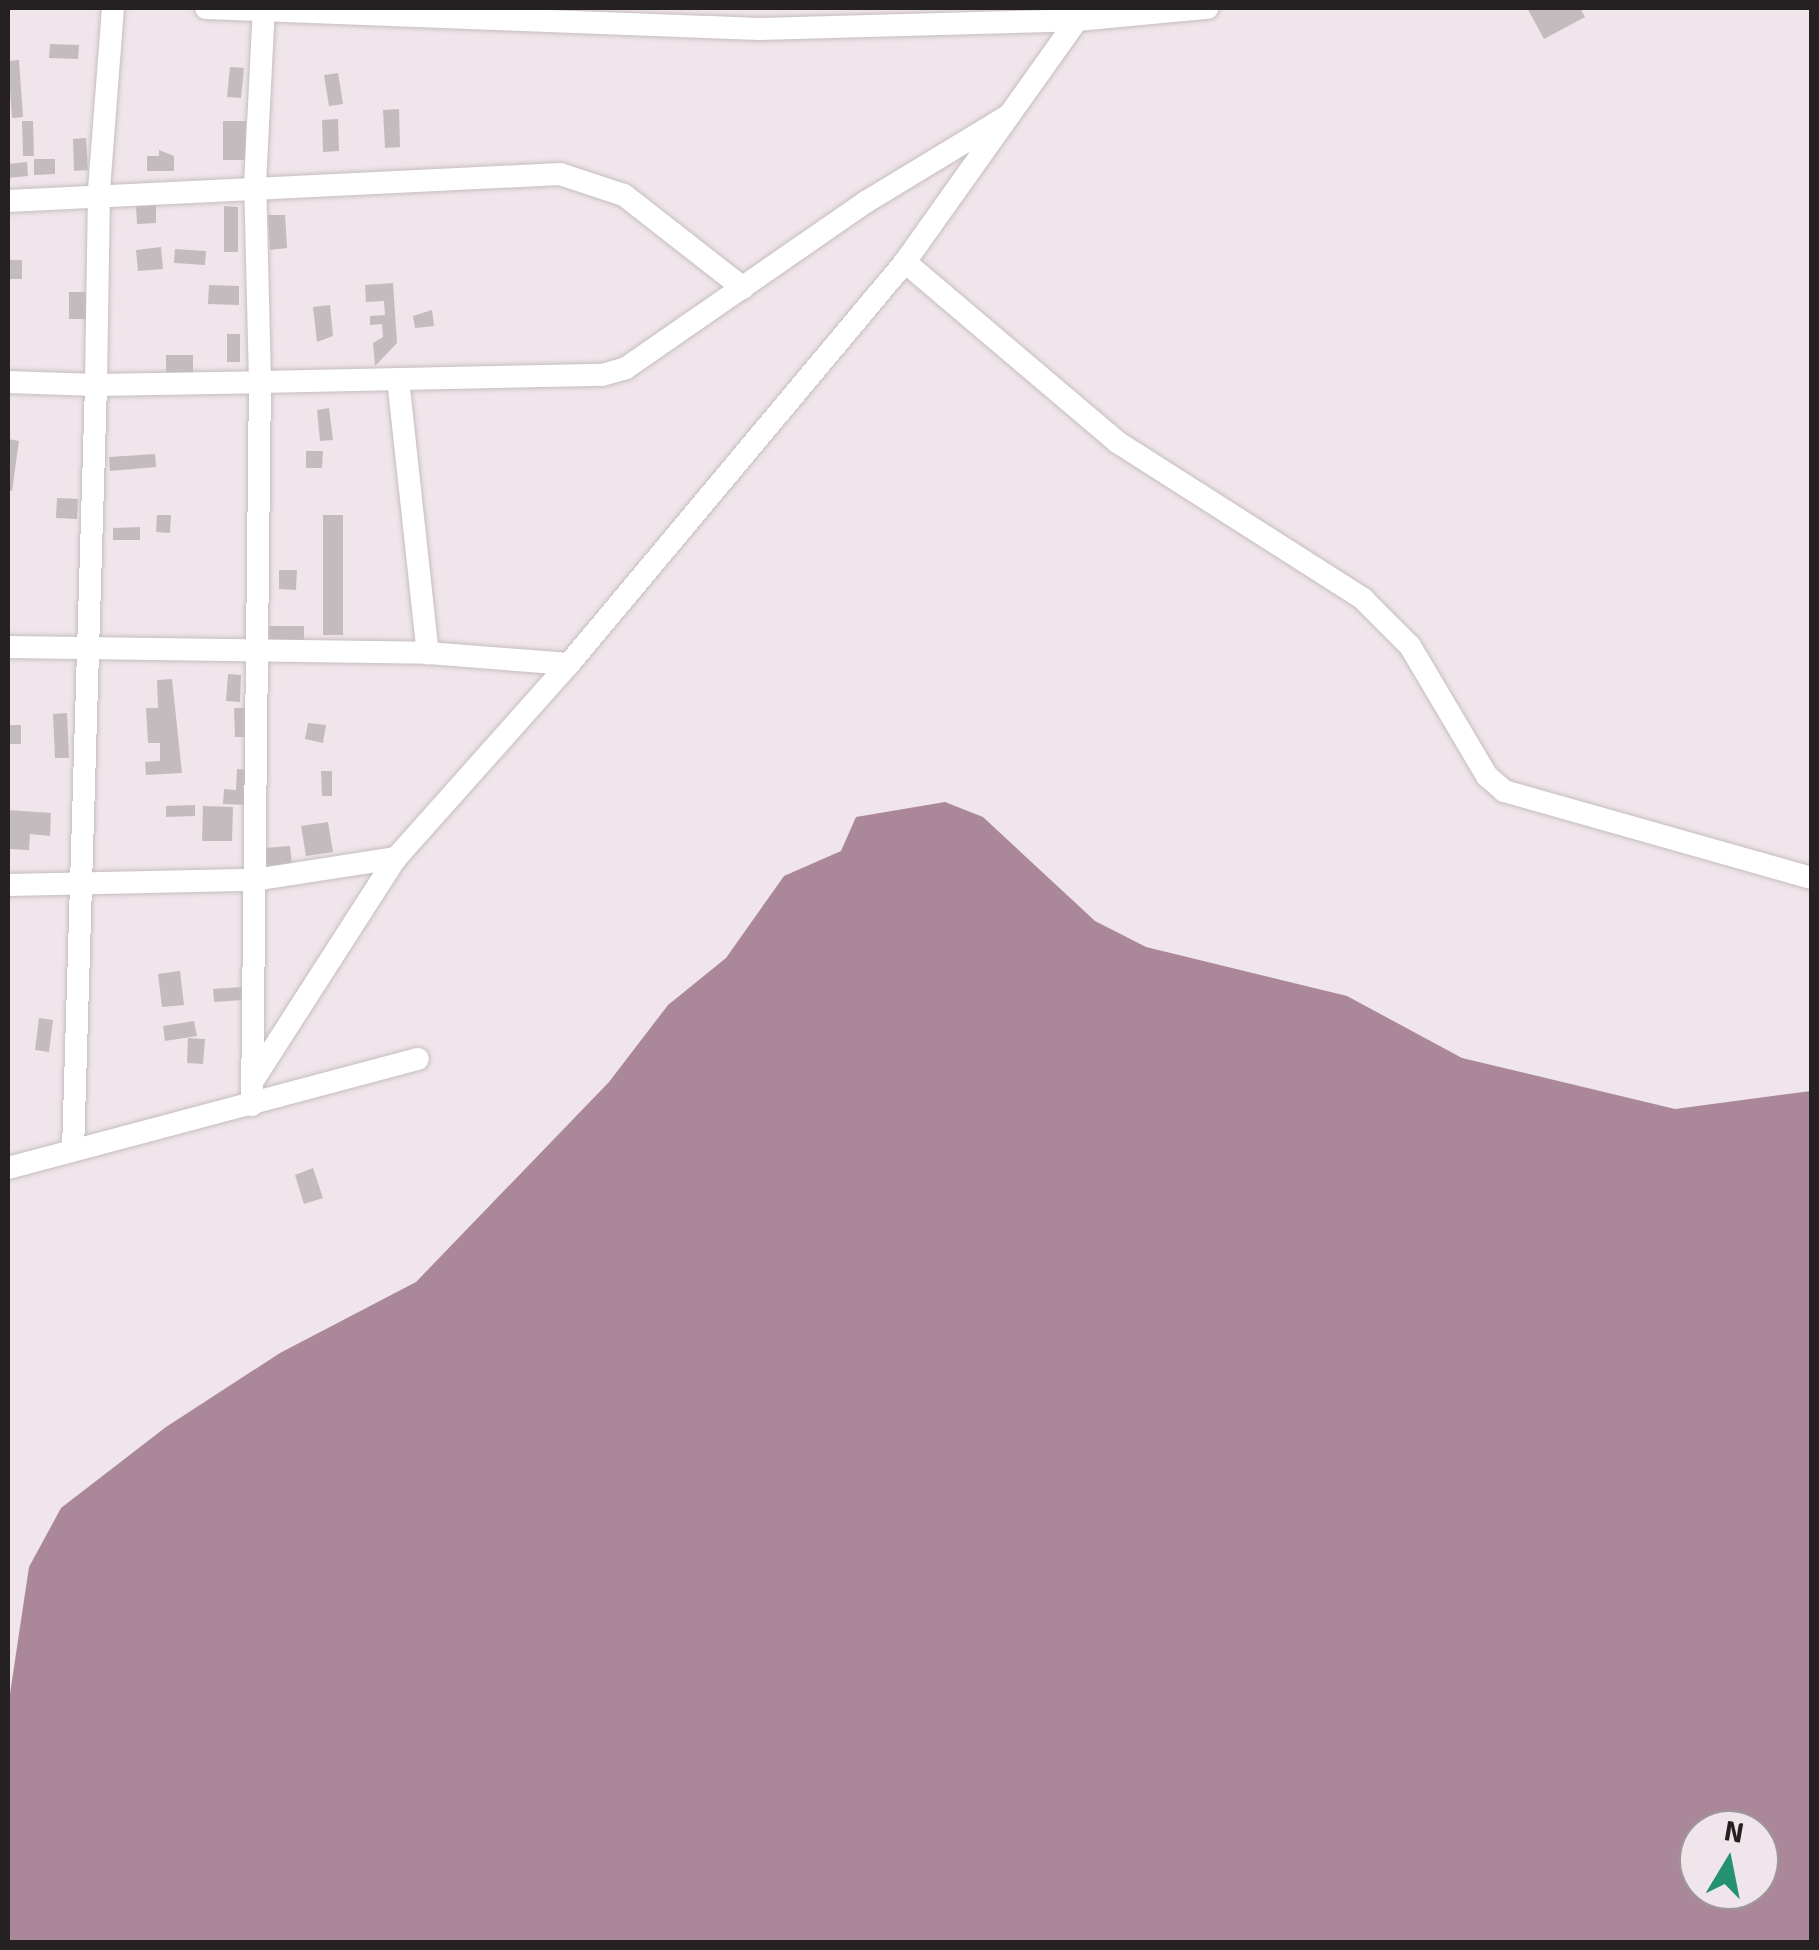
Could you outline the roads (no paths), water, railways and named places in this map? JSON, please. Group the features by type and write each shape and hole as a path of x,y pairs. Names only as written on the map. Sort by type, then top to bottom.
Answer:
{"street":[{"path":"73,1150 99,192 113,8"},
{"path":"206,8 593,17 760,29 1077,20 1207,8"},
{"path":"746,8 760,29"},
{"path":"252,1094 260,382 255,184 264,11"},
{"path":"252,1094 396,858 569,664 905,262 1077,20"},
{"path":"8,382 96,385 602,375 645,358 866,202 1009,115"},
{"path":"8,200 255,184 560,174 624,195 743,288"},
{"path":"905,262 1117,442 1363,599 1418,658 1487,776 1504,791 1812,878"},
{"path":"398,379 428,653"},
{"path":"8,648 87,645 428,653 569,664"},
{"path":"8,885 78,887 254,880 396,858"},
{"path":"8,1168 252,1094 418,1058"}]}
